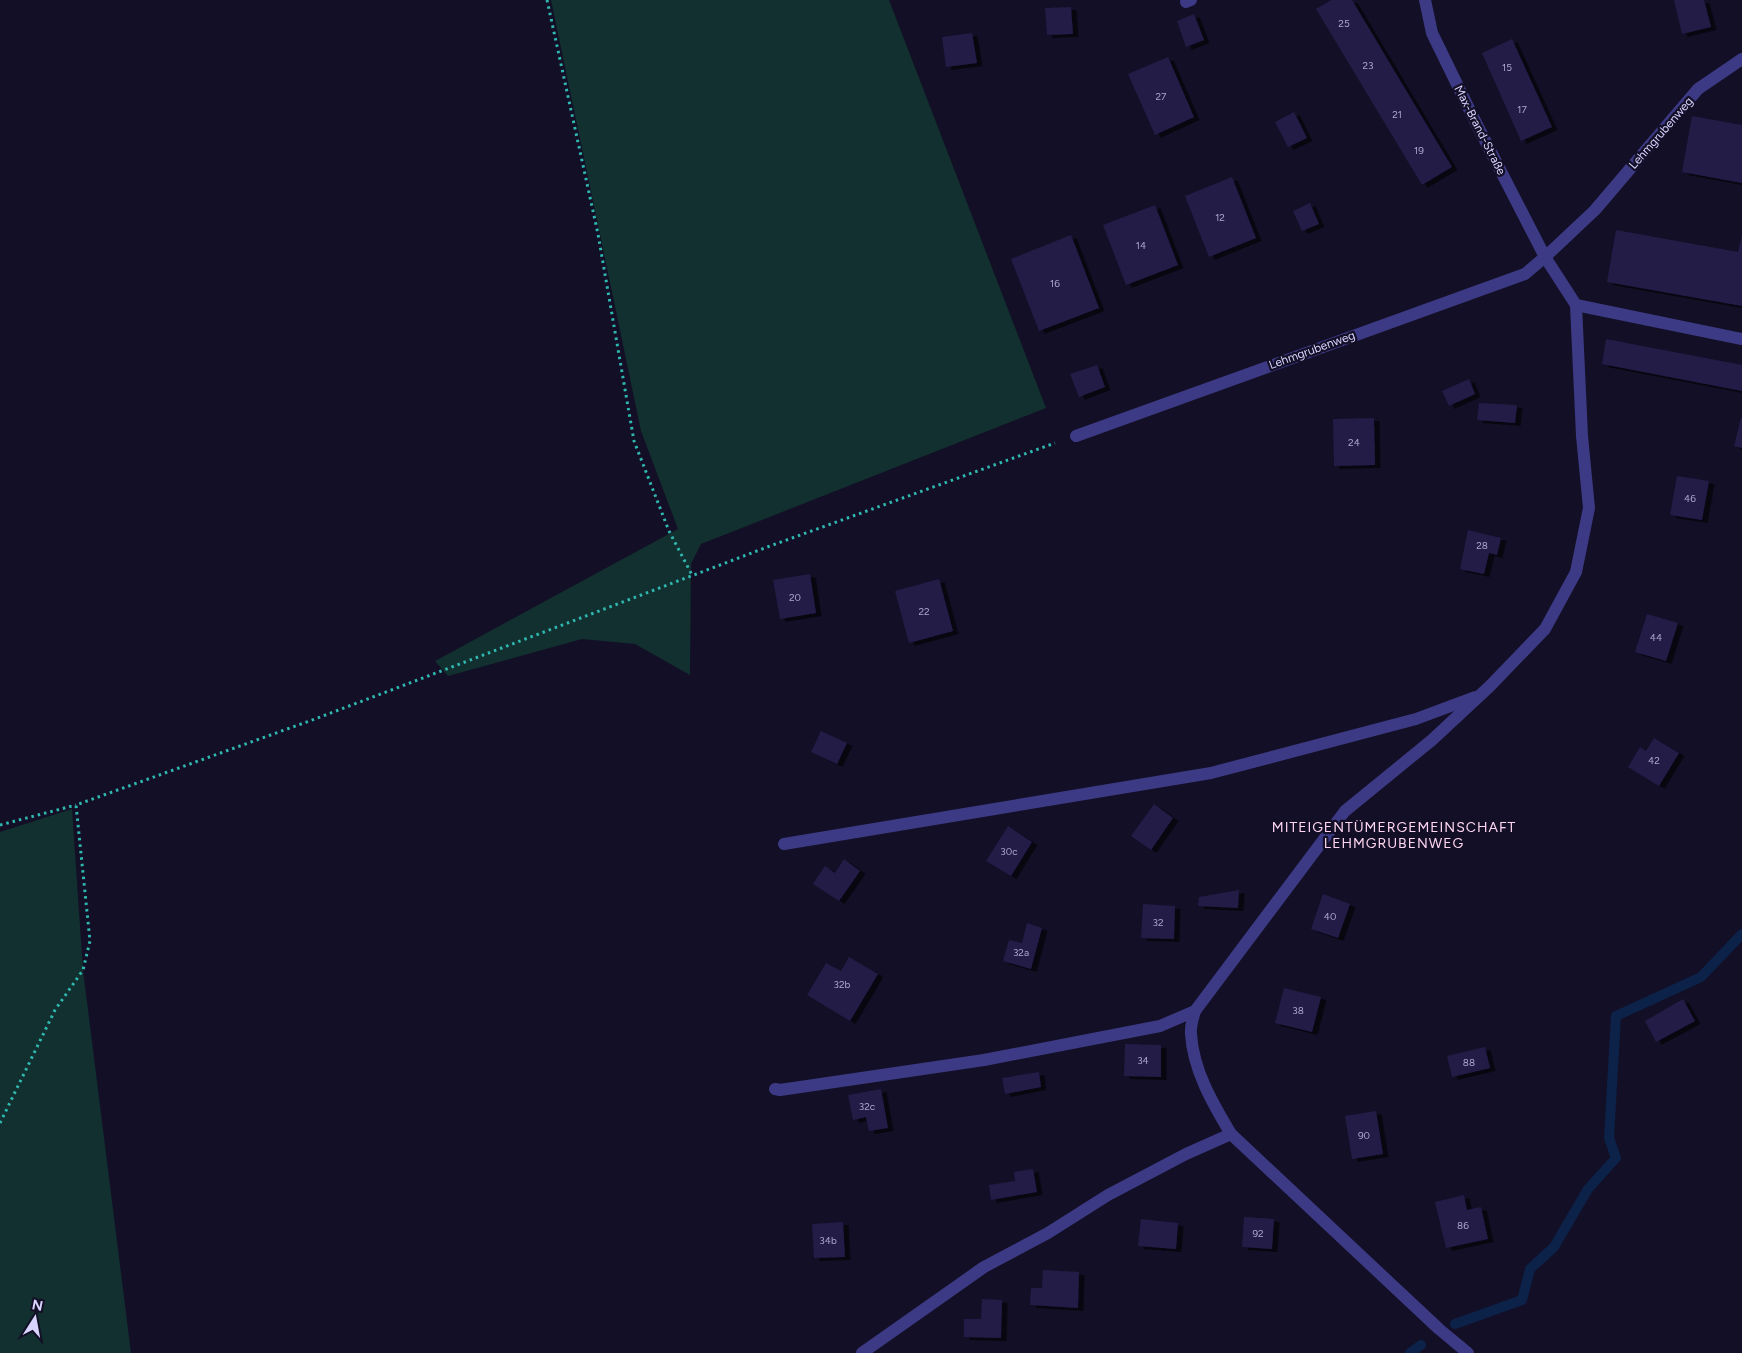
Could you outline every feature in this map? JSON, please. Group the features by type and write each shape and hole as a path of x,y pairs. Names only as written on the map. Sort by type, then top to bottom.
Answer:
{"street":[{"name":"Max-Brand-Straße","path":"1424,0 1432,33 1472,117 1545,257"},
{"name":"Lehmgrubenweg","path":"1076,436 1525,274 1595,210 1698,89 1742,59"},
{"path":"1468,1353 1439,1329 1231,1134 1208,1096 1197,1066 1191,1033 1195,1011 1345,811 1432,740 1482,694 1545,629 1576,572 1589,508 1582,436 1576,305 1545,257"},
{"path":"1576,305 1742,339"},
{"path":"784,844 1211,773 1416,719 1482,694"},
{"path":"775,1089 780,1090 984,1060 1160,1026 1195,1011"},
{"path":"862,1353 984,1267 1048,1233 1108,1195 1186,1154 1231,1134"}],"path":[{"path":"547,0 598,234 634,441 669,531 692,576"},
{"path":"0,825 76,805 315,720 692,576 1076,436"},
{"path":"0,1123 55,1010 83,970 90,941 76,805"}],"green space":[{"path":"551,0 889,0 1046,408 701,544 691,564 690,675 635,644 582,639 448,676 435,661 678,529 641,431"},
{"path":"72,809 83,970 131,1353 0,1353 0,832"}],"building":[{"path":"1331,0 1352,0 1452,167 1422,185 1316,9"},
{"path":"1674,0 1704,0 1711,27 1682,34"},
{"path":"1071,7 1073,34 1047,35 1045,8"},
{"path":"1194,14 1204,40 1186,47 1177,21"},
{"path":"972,33 977,63 946,67 942,37"},
{"path":"1512,39 1552,127 1521,141 1482,53"},
{"path":"1168,57 1194,117 1155,135 1128,74"},
{"path":"1294,112 1307,138 1288,147 1275,122"},
{"path":"1692,116 1742,125 1742,183 1682,172"},
{"path":"1232,177 1256,238 1209,257 1185,196"},
{"path":"1310,203 1319,224 1302,231 1293,211"},
{"path":"1155,205 1178,265 1126,285 1103,225"},
{"path":"1616,230 1738,252 1742,235 1742,306 1607,282"},
{"path":"1071,235 1099,308 1039,331 1011,259"},
{"path":"1606,339 1742,365 1742,391 1602,364"},
{"path":"1097,365 1105,387 1079,397 1070,374"},
{"path":"1469,379 1475,394 1449,406 1442,391"},
{"path":"1479,403 1517,405 1515,423 1477,420"},
{"path":"1374,418 1375,465 1334,466 1333,419"},
{"path":"1742,418 1742,448 1734,446"},
{"path":"1677,476 1709,481 1702,520 1670,515"},
{"path":"1468,530 1501,538 1497,555 1489,553 1484,574 1460,569"},
{"path":"810,574 816,613 780,619 773,580"},
{"path":"939,579 953,631 909,643 895,591"},
{"path":"1647,614 1678,623 1666,661 1635,652"},
{"path":"821,731 847,743 837,764 811,752"},
{"path":"1654,738 1679,753 1659,786 1628,767 1640,747 1646,751"},
{"path":"1154,804 1173,818 1151,850 1131,836"},
{"path":"1008,826 1032,842 1011,876 986,861"},
{"path":"844,859 860,871 839,901 813,884 825,866 835,873"},
{"path":"1239,890 1238,908 1198,906 1199,897"},
{"path":"1323,894 1350,904 1338,938 1311,929"},
{"path":"1143,904 1175,906 1174,939 1141,938"},
{"path":"1027,923 1042,928 1031,969 1003,961 1009,940 1022,943"},
{"path":"849,957 878,974 850,1021 807,995 826,963 841,971"},
{"path":"1284,988 1321,997 1312,1032 1275,1023"},
{"path":"1683,999 1695,1021 1656,1042 1645,1021"},
{"path":"1125,1044 1161,1045 1161,1077 1124,1076"},
{"path":"1485,1047 1490,1068 1452,1077 1447,1056"},
{"path":"1039,1072 1041,1087 1005,1094 1002,1078"},
{"path":"881,1089 888,1128 869,1131 866,1117 853,1120 848,1095"},
{"path":"1376,1111 1383,1154 1352,1159 1345,1116"},
{"path":"1033,1169 1037,1192 991,1200 989,1185 1015,1181 1014,1172"},
{"path":"1464,1195 1467,1210 1481,1207 1488,1239 1446,1248 1435,1202"},
{"path":"1244,1217 1274,1219 1272,1249 1242,1247"},
{"path":"1141,1219 1178,1223 1176,1249 1138,1246"},
{"path":"843,1222 845,1257 814,1258 812,1224"},
{"path":"1043,1270 1079,1272 1078,1308 1030,1305 1031,1288 1042,1288"},
{"path":"982,1299 1002,1300 1001,1338 964,1337 964,1319 981,1319"}],"waterway":[{"path":"1455,1324 1522,1300 1530,1269 1554,1247 1588,1189 1616,1158 1609,1138 1616,1016 1701,977 1742,934"},
{"path":"1410,1353 1421,1345"}],"district":[{"name":"MITEIGENTÜMERGEMEINSCHAFT LEHMGRUBENWEG","path":"1394,836"}]}
